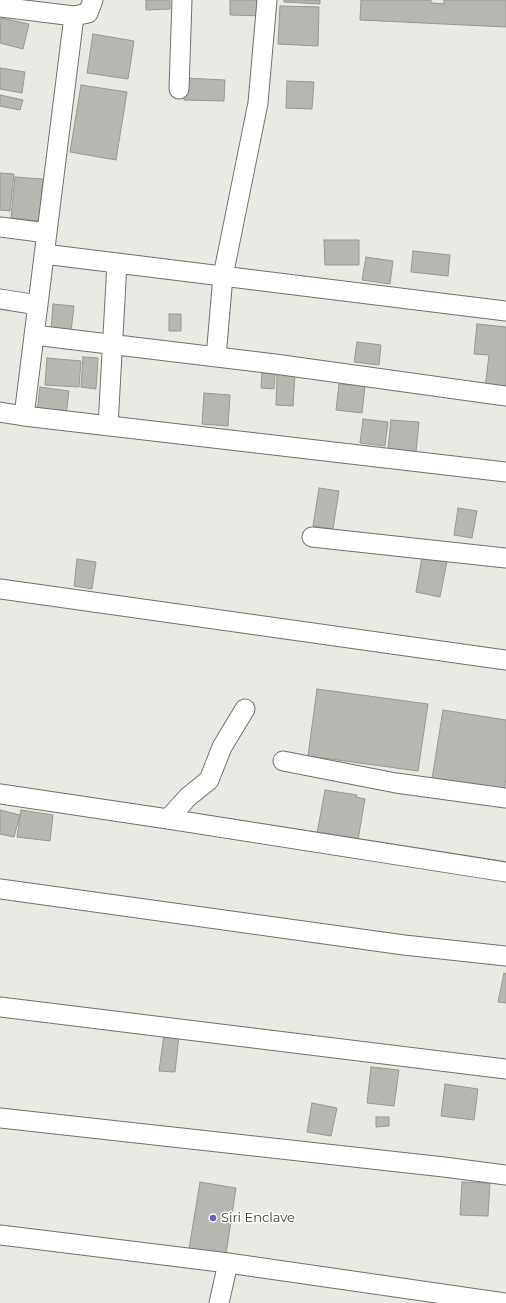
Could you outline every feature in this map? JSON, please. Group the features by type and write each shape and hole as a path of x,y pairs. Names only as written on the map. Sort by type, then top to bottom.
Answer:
{"street":[{"path":"0,7 74,16 88,13 94,0"},
{"path":"179,89 182,0"},
{"path":"216,357 223,276 258,103 267,0"},
{"path":"24,416 74,16"},
{"path":"0,227 47,233"},
{"path":"44,254 506,311"},
{"path":"108,426 117,264"},
{"path":"0,298 38,305"},
{"path":"34,335 216,357 506,396"},
{"path":"0,412 506,472"},
{"path":"312,537 506,558"},
{"path":"0,589 506,660"},
{"path":"168,819 188,797 209,780 222,747 245,710"},
{"path":"283,761 396,783 506,798"},
{"path":"0,794 506,872"},
{"path":"0,889 404,945 506,956"},
{"path":"0,1006 506,1069"},
{"path":"0,1118 506,1175"},
{"path":"0,1235 228,1263 506,1303"},
{"path":"219,1303 228,1263"}],"building":[{"path":"146,0 170,0 170,9 146,10"},
{"path":"230,0 259,0 264,16 230,15"},
{"path":"284,0 320,0 320,4 284,2"},
{"path":"361,0 431,0 431,3 444,4 444,0 506,0 506,27 360,20"},
{"path":"280,6 319,7 318,46 278,44"},
{"path":"1,18 29,24 23,49 0,43"},
{"path":"93,34 134,41 128,79 87,73"},
{"path":"0,68 25,72 22,93 0,89"},
{"path":"185,78 225,80 224,101 184,100"},
{"path":"287,81 314,82 312,109 286,108"},
{"path":"81,85 127,92 116,160 70,152"},
{"path":"0,95 23,100 20,110 0,106"},
{"path":"0,173 14,174 10,211 0,210"},
{"path":"15,177 43,179 39,221 11,218"},
{"path":"324,240 359,240 359,265 325,265"},
{"path":"413,251 450,255 448,276 411,272"},
{"path":"366,257 393,261 390,284 362,280"},
{"path":"53,304 74,306 71,332 51,331"},
{"path":"169,314 181,314 181,331 169,331"},
{"path":"477,324 506,327 506,390 485,388 489,355 474,354"},
{"path":"357,342 381,345 379,365 354,362"},
{"path":"83,357 98,358 96,389 81,387"},
{"path":"47,358 81,361 79,387 45,385"},
{"path":"262,373 275,374 274,389 261,388"},
{"path":"277,373 295,374 293,406 276,405"},
{"path":"339,384 365,386 362,413 336,410"},
{"path":"40,387 69,391 66,416 37,412"},
{"path":"204,393 230,395 228,426 202,424"},
{"path":"363,419 388,422 385,446 360,443"},
{"path":"391,420 419,422 416,452 388,449"},
{"path":"319,488 339,491 333,529 313,526"},
{"path":"458,508 477,511 472,538 454,535"},
{"path":"422,557 447,561 440,597 416,592"},
{"path":"77,559 96,562 92,589 74,586"},
{"path":"317,689 428,704 418,771 308,756"},
{"path":"443,710 506,720 506,778 504,790 432,779"},
{"path":"325,790 357,795 356,797 365,799 358,840 317,833"},
{"path":"0,810 20,815 14,837 0,834"},
{"path":"21,810 53,815 50,841 17,837"},
{"path":"504,973 506,974 506,1003 498,1002"},
{"path":"164,1034 179,1036 175,1072 159,1071"},
{"path":"371,1067 399,1070 394,1106 367,1103"},
{"path":"445,1084 478,1089 474,1120 441,1116"},
{"path":"312,1103 337,1108 331,1136 307,1132"},
{"path":"376,1117 389,1117 389,1126 376,1127"},
{"name":"Siri Enclave","path":"200,1182 236,1188 226,1254 189,1249"},
{"path":"462,1182 490,1183 488,1216 460,1215"}],"place":[{"name":"Siri Enclave","path":"213,1218"}]}
